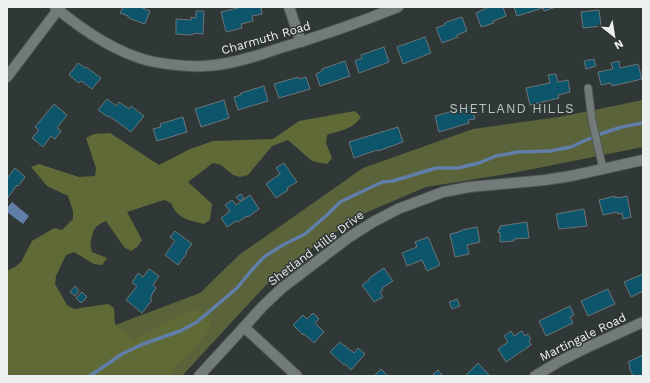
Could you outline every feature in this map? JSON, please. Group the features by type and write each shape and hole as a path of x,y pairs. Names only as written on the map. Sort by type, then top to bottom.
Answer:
{"street":[{"path":"289,7 301,42"},
{"name":"Charmuth Road","path":"58,8 91,34 118,49 146,60 175,65 203,66 256,56 358,23 398,7"},
{"path":"7,76 58,8"},
{"name":"Shetland Hills Drive","path":"199,376 263,306 282,288 348,238 373,222 398,209 443,192 469,187 558,178 643,160"},
{"name":"Martingale Road","path":"535,376 588,347 643,322"},
{"path":"244,327 297,376"}],"lane":[{"path":"588,88 594,128 603,169"}],"green space":[{"path":"643,100 643,147 513,173 426,187 363,214 300,256 266,285 182,376 163,376 110,327 200,293 239,255 363,168 473,129 559,117"},
{"path":"355,111 361,117 354,125 327,135 326,143 332,158 327,164 312,161 288,140 272,146 248,175 240,177 233,175 221,165 213,163 188,182 212,204 210,220 204,224 180,216 171,203 164,200 127,212 142,240 137,247 131,251 124,247 106,221 95,228 91,243 92,252 107,258 102,265 94,264 74,252 66,255 56,276 55,284 67,305 74,309 108,304 114,308 115,324 134,340 183,314 199,310 206,315 211,321 205,335 201,341 172,370 171,376 7,376 7,271 21,262 32,241 54,228 62,230 73,219 73,211 68,196 47,186 31,167 39,164 79,177 95,176 96,168 86,138 94,134 110,133 159,165 190,149 213,141 273,139 299,121"}],"water":[{"path":"12,202 29,216 23,224 7,212 7,208"}],"building":[{"path":"123,7 140,7 150,11 145,24 120,13"},
{"path":"242,7 261,7 262,14 252,16 253,21 241,24 242,28 226,32 221,12"},
{"path":"486,7 503,7 506,16 493,21 494,23 481,27 476,13 487,8"},
{"path":"514,7 556,7 544,11 543,8 517,16"},
{"path":"599,10 601,26 583,28 581,12"},
{"path":"196,11 204,11 203,34 176,34 176,19 191,20 191,17 196,18"},
{"path":"462,17 467,31 457,35 458,37 442,43 436,28 445,25 444,24 447,22"},
{"path":"425,37 431,53 403,64 397,47"},
{"path":"384,47 389,62 359,73 355,61 362,58 361,55"},
{"path":"594,59 596,66 586,69 584,61"},
{"path":"345,61 350,76 320,86 316,74 322,71 322,69"},
{"path":"619,61 620,68 638,64 642,79 612,86 611,83 601,85 598,72 613,69 611,63"},
{"path":"78,63 101,78 92,89 81,81 79,83 69,75"},
{"path":"556,74 558,82 568,80 570,92 558,95 559,98 530,105 526,88 550,83 548,75"},
{"path":"298,77 299,79 306,77 310,89 279,98 274,84"},
{"path":"264,86 268,101 238,110 234,97 241,95 241,93"},
{"path":"107,99 116,106 119,102 129,109 131,106 144,116 131,132 98,110"},
{"path":"224,100 229,118 201,127 195,109"},
{"path":"54,104 67,115 57,128 61,131 55,139 51,136 43,147 32,138 39,130 35,127"},
{"path":"472,106 475,119 468,120 469,123 439,132 435,116"},
{"path":"183,117 187,132 157,141 153,129 161,127 160,124"},
{"path":"398,127 403,142 354,158 349,142"},
{"path":"284,163 297,182 287,188 288,190 276,198 266,184 280,174 276,168"},
{"path":"15,168 25,177 7,199 7,177"},
{"path":"241,194 244,198 240,201 236,197"},
{"path":"250,195 259,209 248,217 247,216 238,222 236,221 227,227 221,218 230,211 225,205 232,200 236,205"},
{"path":"615,196 615,198 619,198 627,196 631,217 623,219 622,213 618,214 617,212 603,215 599,200"},
{"path":"584,209 587,226 559,229 556,214"},
{"path":"527,222 529,238 500,242 500,232 498,233 498,230 500,229 500,226"},
{"path":"477,227 480,242 467,245 469,254 455,257 450,234"},
{"path":"175,231 192,244 178,265 165,255 175,241 170,237"},
{"path":"428,237 440,265 427,271 422,260 407,266 402,253 417,247 415,242"},
{"path":"384,268 393,281 382,288 383,290 380,292 383,297 374,302 362,285"},
{"path":"149,269 159,276 153,285 156,288 150,299 152,300 142,313 126,300 137,286 132,283 138,273 143,277"},
{"path":"643,274 643,291 631,297 624,282"},
{"path":"75,286 79,291 75,296 70,292"},
{"path":"608,289 615,304 588,316 581,301"},
{"path":"82,292 87,297 81,303 76,298"},
{"path":"457,299 460,306 452,309 449,302"},
{"path":"570,306 574,315 570,317 573,323 546,336 539,321"},
{"path":"313,313 319,319 315,323 324,332 314,343 293,325 303,315 307,319"},
{"path":"511,331 514,336 522,331 525,336 527,334 531,339 529,341 531,345 506,362 498,349 508,342 504,336"},
{"path":"340,342 354,353 358,348 365,354 351,370 330,352"},
{"path":"643,355 643,376 633,376 628,362"},
{"path":"478,363 490,376 465,376"},
{"path":"381,369 388,376 374,376"},
{"path":"438,370 442,375 435,376 433,374"}],"waterway":[{"path":"90,376 122,354 143,344 180,331 197,322 237,288 264,257 305,234 340,202 382,182 393,181 436,168 458,168 479,163 496,156 518,152 550,151 571,147 603,133 622,127 643,123"}],"district":[{"name":"SHETLAND HILLS","path":"512,108"}]}
